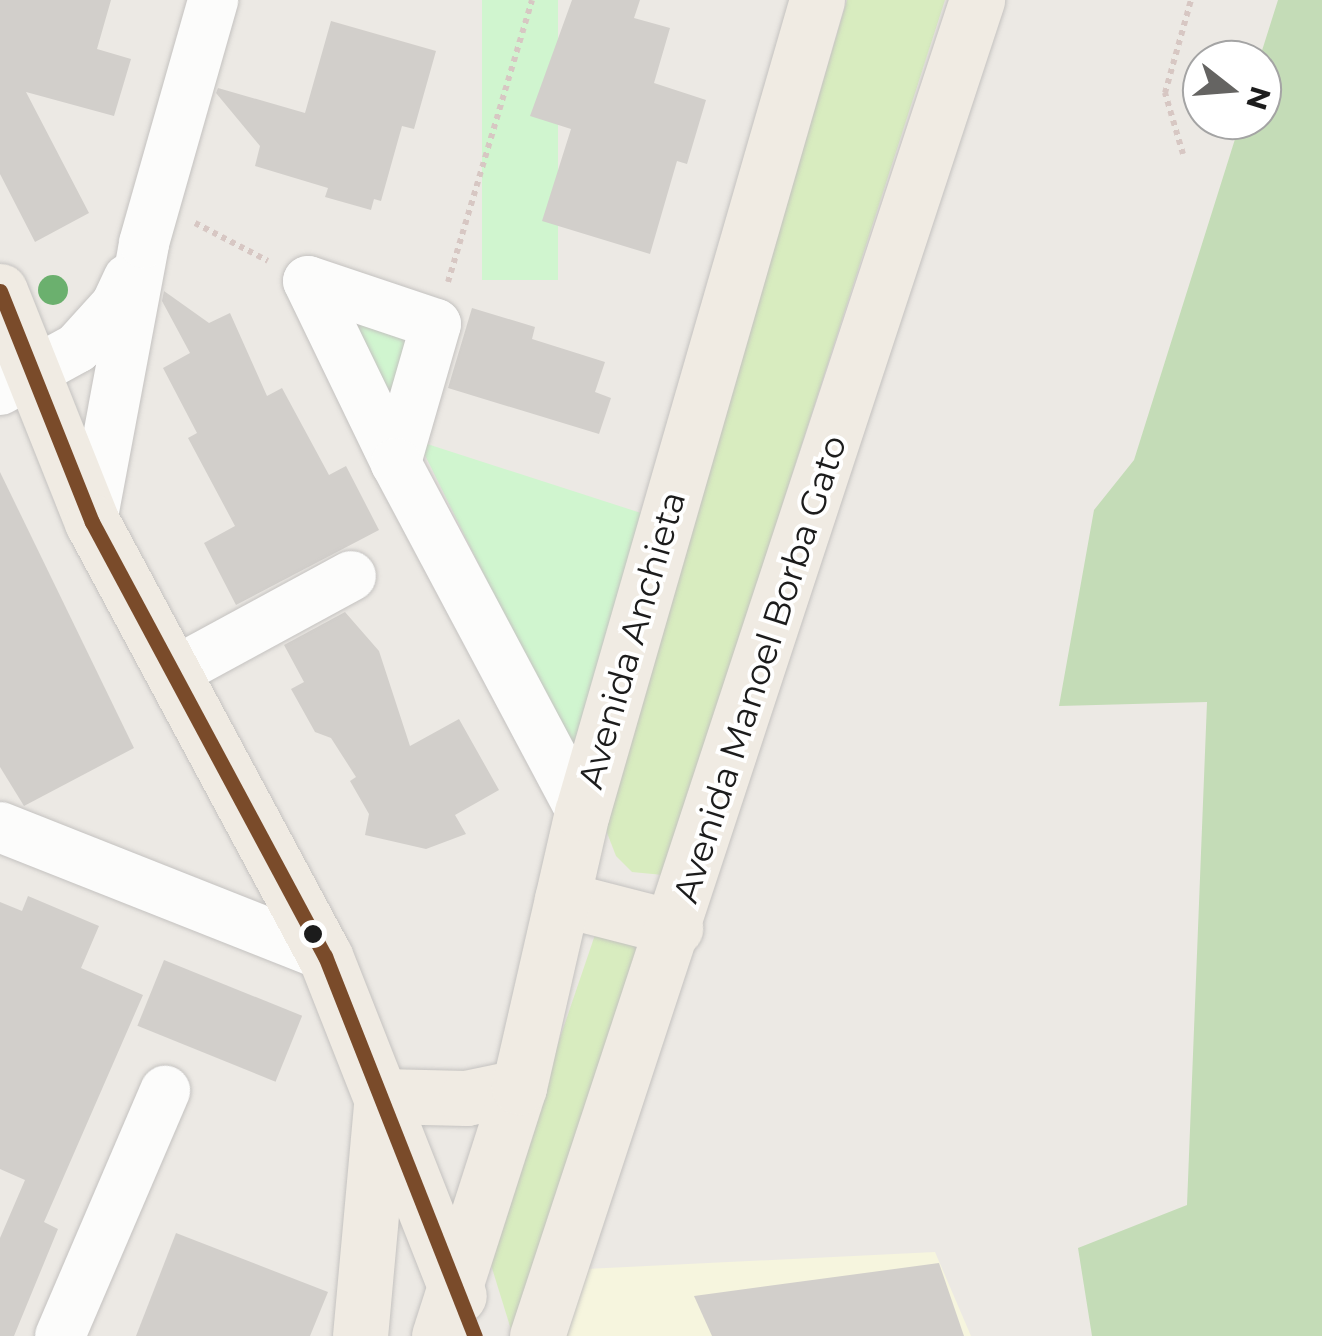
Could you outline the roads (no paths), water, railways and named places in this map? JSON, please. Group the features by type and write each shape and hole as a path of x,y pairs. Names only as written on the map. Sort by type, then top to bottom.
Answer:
{"main road":[{"name":"Avenida Anchieta","path":"439,1336 452,1281 518,1087 582,813 817,0"},
{"name":"Avenida Manoel Borba Gato","path":"537,1336 675,928 977,0"},
{"path":"0,291 19,382 176,671 324,956 475,1336"},
{"path":"562,899 675,928"},
{"path":"382,1096 466,1098 518,1087"},
{"path":"360,1336 382,1096"}],"street":[{"path":"92,522 149,222 213,0"},
{"path":"19,382 78,348 116,305 149,222"},
{"path":"396,463 436,324 308,281 396,463 582,813"},
{"path":"176,671 351,576"},
{"path":"0,826 324,956"},
{"path":"60,1336 165,1092"}]}
